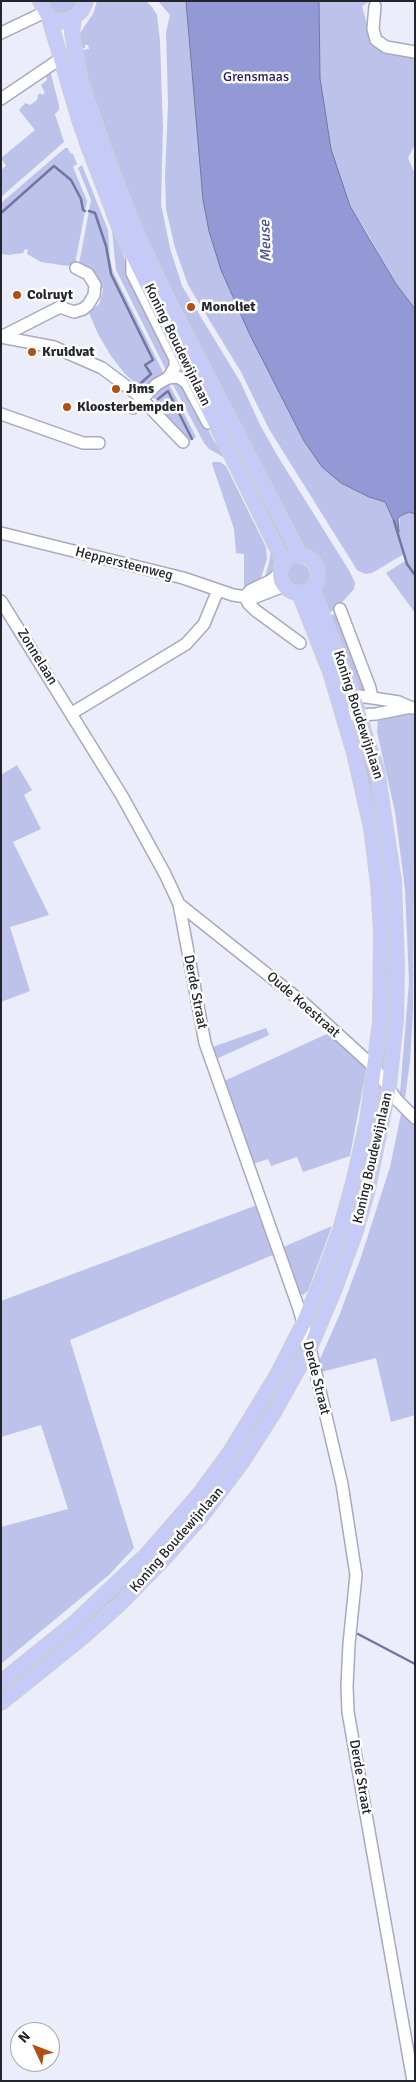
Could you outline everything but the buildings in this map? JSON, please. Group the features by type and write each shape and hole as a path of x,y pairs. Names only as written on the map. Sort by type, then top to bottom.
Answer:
{"main road":[{"path":"43,12 60,22 74,18 82,10 86,1"},
{"name":"Koning Boudewijnlaan","path":"43,12 106,195 133,261 231,454 282,574"},
{"name":"Koning Boudewijnlaan","path":"74,18 72,33 76,57 92,117 120,193 169,302 300,555"},
{"path":"300,555 310,559 316,567 317,578 312,587 299,593 293,592 282,574 294,556 300,555"},
{"name":"Koning Boudewijnlaan","path":"1,1703 83,1637 120,1603 189,1531 243,1461 273,1414 310,1348 356,1231 378,1147 389,1086 396,1020 397,965 394,882 377,769 354,695 312,587"},
{"name":"Koning Boudewijnlaan","path":"1,1682 110,1592 174,1524 225,1459 256,1413 303,1324 324,1272 350,1196 367,1121 375,1068 381,981 378,884 363,789 344,714 330,672 299,593"}],"street":[{"path":"375,6 373,33 376,40 386,47"},
{"path":"1,33 43,12"},
{"path":"368,43 378,49 386,47 415,52"},
{"path":"1,99 60,59"},
{"name":"Koning Boudewijnlaan","path":"133,261 143,259 151,262"},
{"path":"133,261 132,273 175,359 217,441 231,454"},
{"path":"1,337 60,307 70,312 86,307 93,298 95,285 88,274 76,268"},
{"path":"1,337 48,345 83,358 145,396 182,442"},
{"path":"168,378 175,367 175,359"},
{"path":"133,408 157,384 168,378 181,378 188,384"},
{"path":"1,414 82,443 99,443"},
{"name":"Heppersteenweg","path":"1,533 183,578 234,595 245,596"},
{"path":"282,574 251,590 245,596 248,603 255,610 300,643"},
{"path":"72,713 186,644 204,624 218,590"},
{"name":"Zonnelaan","path":"1,601 72,713"},
{"path":"340,610 370,688 372,698"},
{"path":"354,695 399,702 413,708"},
{"path":"344,714 359,716 413,708"},
{"name":"Derde Straat","path":"72,713 166,874 178,904 205,1043 310,1348 342,1484 356,1575 348,1644 346,1686 348,1712 413,2081"},
{"name":"Oude Koestraat","path":"178,904 306,1005 375,1068 398,1100 415,1118"}],"shaded area":[{"path":"43,1 81,1 74,12 56,16"},
{"path":"97,1 146,1 157,15 160,41 163,128 161,204 170,248 182,286 241,383 260,425 277,455 355,583 354,589 336,609 326,614 318,588 322,576 319,565 314,557 304,552 138,227 77,51 89,49 88,45 85,45 85,48 77,50 80,33 93,14"},
{"path":"158,1 186,1 203,199 233,298 304,441 313,452 369,497 385,502 399,530 400,516 409,512 415,514 415,613 386,573 405,561 404,554 372,573 365,574 357,570 269,429 241,372 188,285 175,248 166,209 165,176 168,104 166,32 170,15"},
{"path":"319,1 370,1 362,6 371,39 415,54 415,144 408,158 415,174 415,309 396,284 350,206 330,148 320,78"},
{"path":"46,74 51,74 59,105 59,110 55,114 64,142 1,197 1,170 6,166 1,158 35,130 19,110 25,103 30,105 37,100 40,93 42,95 45,93 41,85 47,80"},
{"path":"66,101 117,232 128,271 171,359 167,372 116,270 112,230 80,147"},
{"path":"65,148 68,148 70,153 73,154 77,164 73,167 87,201 75,264 67,266 41,262 27,254 28,250 25,249 23,253 1,254 1,203"},
{"path":"82,165 108,230 113,272 164,374 142,389 125,374 111,356 98,334 89,313 99,304 103,290 97,275 91,269 79,264 91,200 78,168"},
{"path":"141,263 292,551 285,554"},
{"path":"171,381 186,387 214,441 222,450 279,560 276,570 264,580 271,551 225,458 209,449 204,443"},
{"path":"168,382 196,437 188,442 164,417 155,402 157,400 152,397 155,391"},
{"path":"213,462 220,462 226,466 266,547 267,559 260,581 244,591 244,554 236,553 234,529 212,464"},
{"path":"298,563 306,567 310,575 306,583 298,587 290,583 286,575 290,567"},
{"path":"337,614 365,687 362,690 357,690 327,617"},
{"path":"399,712 415,714 413,1011 410,1061 405,1098 400,1093 409,982 405,889 395,812 377,732 378,718"},
{"path":"351,720 357,720 374,782 389,882 392,994 385,1068 380,1066 385,993"},
{"path":"17,765 32,790 24,795 41,829 13,842 49,915 10,927 30,991 1,1002 1,775"},
{"path":"266,1028 269,1035 214,1060 210,1048"},
{"path":"331,1032 367,1066 350,1156 303,1172 297,1157 271,1166 268,1159 250,1165 222,1082"},
{"path":"380,1087 383,1088 358,1208 314,1325 311,1326 309,1324 376,1090"},
{"path":"406,1113 415,1125 415,1415 391,1422 376,1358 321,1372 320,1359 339,1316 361,1257 390,1167 401,1114"},
{"path":"257,1205 275,1254 70,1340 134,1548 109,1575 1,1664 1,1527 68,1509 41,1425 1,1437 1,1301"},
{"path":"332,1226 308,1291 303,1295 297,1290 281,1248"},
{"path":"299,1345 303,1347 254,1436 197,1515 101,1614 1,1696 1,1688 154,1553"}],"water":[{"name":"Meuse","path":"186,1 319,1 320,78 331,149 350,206 396,284 415,309 415,514 409,512 400,516 398,519 399,532 385,502 369,497 341,483 322,467 304,441 250,335 221,270 209,231 203,200"}],"waterway":[{"path":"1,213 54,166 71,180 85,211"},
{"path":"89,211 95,213 106,246 111,274 153,360 145,365 151,374 141,383"},
{"path":"158,399 168,391 192,439"},
{"path":"394,521 407,564 415,575"},
{"path":"358,1634 415,1664"}],"place":[{"name":"Colruyt","path":"17,295"},
{"name":"Monoliet","path":"191,307"},
{"name":"Kruidvat","path":"32,352"},
{"name":"Jims","path":"116,389"},
{"name":"Kloosterbempden","path":"67,407"}],"park label":[{"name":"Grensmaas","path":"256,77"}]}
